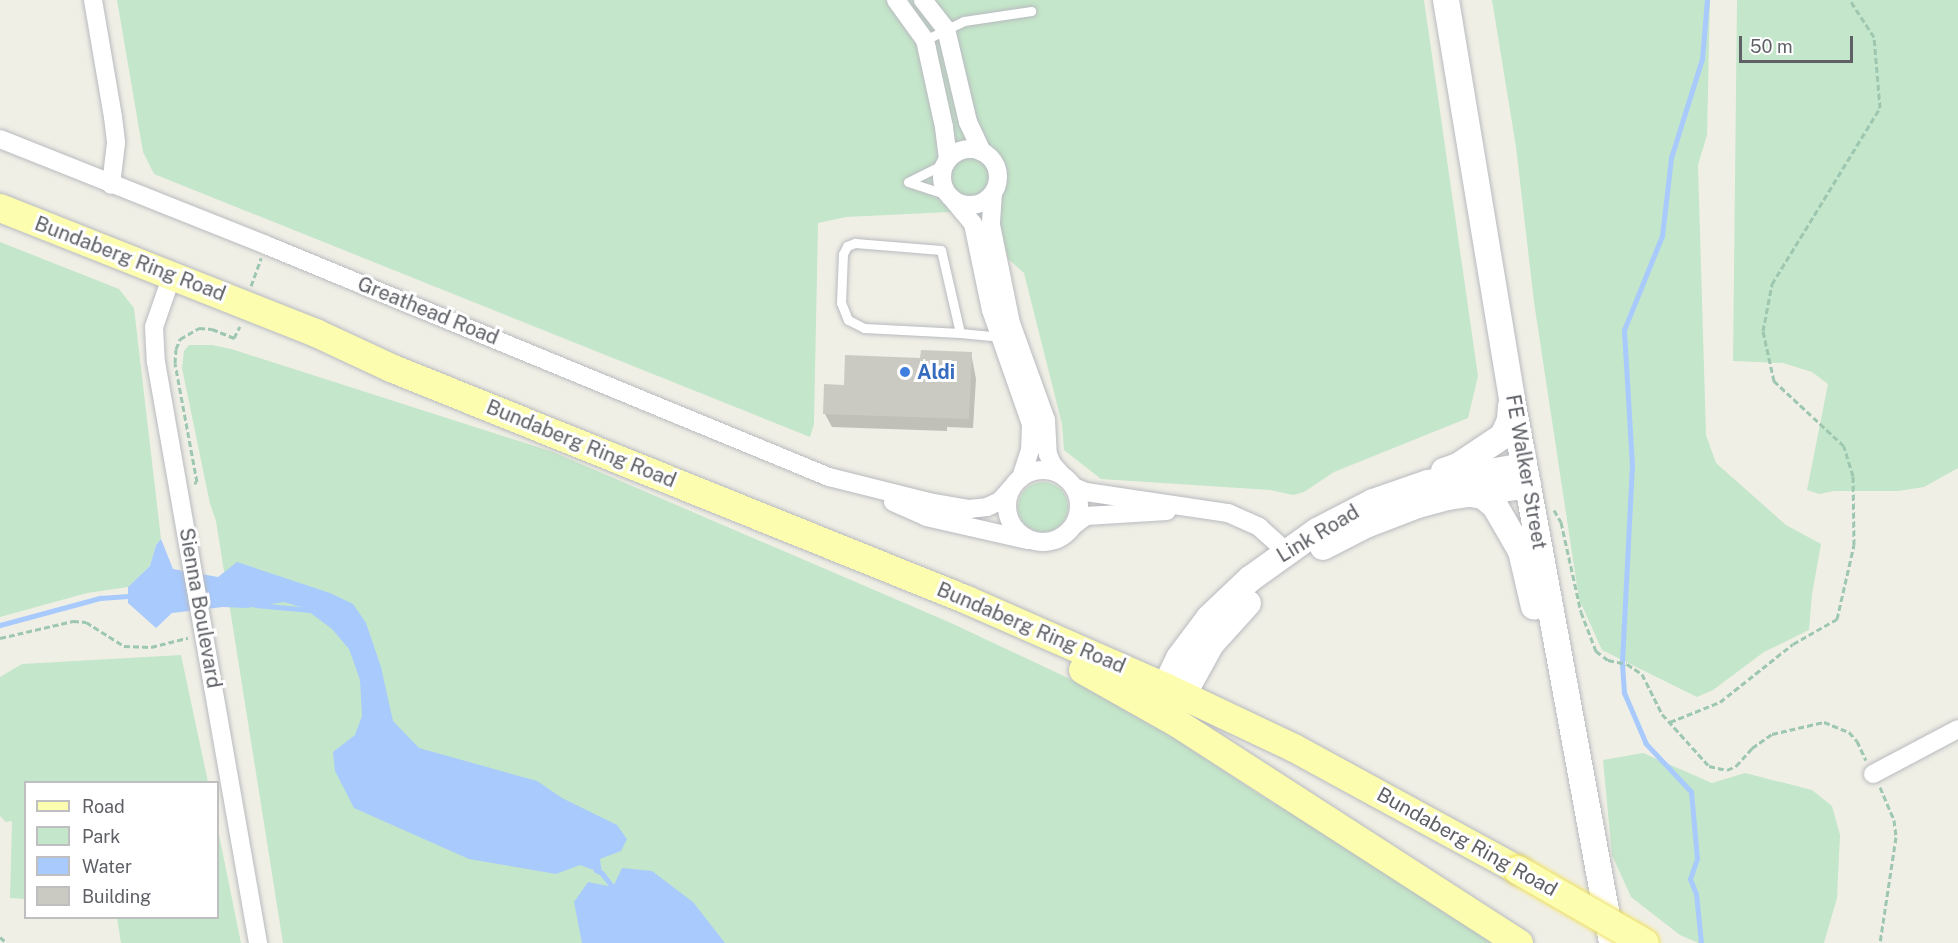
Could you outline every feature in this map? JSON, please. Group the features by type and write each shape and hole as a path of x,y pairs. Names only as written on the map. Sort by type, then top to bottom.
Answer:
{"main road":[{"name":"FE Walker Street","path":"1446,0 1512,399 1612,943"},
{"name":"Bundaberg Ring Road","path":"0,208 322,348 391,368 967,600 1174,691 1294,748 1518,870 1645,943"},
{"name":"Bundaberg Ring Road","path":"0,225 169,283"},
{"path":"1373,502 1404,482 1458,466 1503,436 1510,420 1512,399"},
{"name":"Link Road","path":"1174,691 1179,658 1209,618 1250,579 1345,534 1418,505 1470,494 1526,476"},
{"name":"Link Road","path":"1291,558 1317,531 1373,502 1428,483 1526,476"},
{"path":"1470,494 1483,496 1495,506 1521,552 1542,640 1573,730"},
{"path":"967,600 1019,639 1104,680 1168,718 1519,943"}],"street":[{"path":"93,0 116,143 111,185"},
{"path":"896,0 924,40 944,127 947,162 942,178 951,198 973,224 1031,424 1030,450 1007,511 1011,523 1018,533 1029,540 1041,543 1060,539 1086,516 1205,509"},
{"path":"923,0 946,29 968,122 982,152 996,166 998,180 993,193 991,225 1007,338 1046,420 1048,454 1052,464 1068,481 1079,506 1074,525"},
{"name":"Greathead Road","path":"0,139 855,485 926,517 1041,543"},
{"path":"947,162 966,149 982,152"},
{"path":"951,198 962,204 979,204 993,193"},
{"name":"Sienna Boulevard","path":"169,283 154,327 156,362 258,943"},
{"path":"1017,482 1041,470 1068,481 1086,492 1205,509 1242,518 1259,527 1291,558"},
{"name":"Greathead Road","path":"855,485 969,509 987,507 1000,501 1017,482"},
{"path":"1873,774 1958,729"}],"lane":[{"path":"924,40 976,18 1031,12"},
{"path":"947,162 905,183 939,190 951,198"},
{"path":"960,333 941,250 855,243 847,246 843,254 841,303 845,315 854,325 864,328 1007,338"}],"path":[{"path":"1670,722 1720,702 1793,644 1837,619 1854,544 1853,476 1844,446 1774,381 1763,331 1772,284 1880,108 1874,37 1850,0"},
{"path":"246,290 251,286 260,261"},
{"path":"193,484 197,483 175,363 176,349 180,339 199,328 212,329 234,338 239,330"},
{"path":"1552,501 1554,511 1561,522 1581,612 1596,651 1608,660 1627,664 1642,674 1654,700 1670,722 1709,766 1726,770 1736,766 1752,748 1772,734 1824,722 1849,732 1857,741 1894,820 1896,837 1880,943"},
{"path":"0,638 80,621 124,646 151,647 188,639"},
{"path":"0,937 7,943"}],"green space":[{"path":"117,0 1424,0 1478,376 1468,418 1334,472 1304,492 1293,495 1270,490 1101,479 1064,450 1062,424 1024,273 982,236 950,212 846,217 818,223 814,424 810,437 154,174 143,152"},
{"path":"1492,0 1710,0 1707,135 1698,165 1706,435 1716,463 1786,525 1821,544 1812,594 1809,630 1764,652 1713,690 1697,697 1602,650 1579,599 1534,302 1516,147"},
{"path":"1737,0 1958,0 1958,468 1924,487 1898,491 1834,491 1819,494 1807,490 1828,384 1812,372 1783,363 1733,361"},
{"path":"0,242 119,289 134,308 161,539 156,545 150,566 128,587 87,593 0,617"},
{"path":"189,345 212,345 231,349 553,452 951,623 1070,679 1177,740 1262,796 1441,902 1498,943 283,943 216,521 210,504 182,368 184,351"},
{"path":"1038,482 1048,482 1061,489 1068,502 1068,512 1061,525 1048,532 1038,532 1029,528 1022,521 1018,512 1018,502 1022,493 1029,486"},
{"path":"181,655 208,781 24,781 24,899 10,898 12,821 6,822 0,816 0,677 22,664"},
{"path":"1643,753 1712,783 1745,773 1812,790 1832,806 1840,835 1837,898 1824,943 1698,943 1680,935 1631,897 1612,855 1603,760"},
{"path":"219,835 241,943 121,943 117,919 219,919"}],"water":[{"path":"161,539 173,569 218,577 237,562 330,593 353,604 366,623 381,667 393,721 419,748 537,781 562,798 617,825 627,839 621,851 600,859 602,873 580,865 556,874 469,859 354,808 335,771 333,752 355,735 362,716 360,680 349,649 332,629 304,608 284,602 247,608 223,607 172,613 156,628 128,603 128,587 150,566 156,545"},
{"path":"622,868 652,871 693,902 725,943 582,943 574,902 588,882 613,887"}],"building":[{"path":"921,350 972,352 969,419 823,414 824,384 844,385 845,355 920,358"}],"waterway":[{"path":"1701,943 1696,894 1690,879 1697,859 1691,792 1646,744 1624,693 1622,662 1632,466 1624,330 1662,236 1671,158 1702,59 1707,0"},
{"path":"0,625 100,598 132,596"},
{"path":"256,605 310,610"},
{"path":"596,870 602,873 617,892"}],"place":[{"name":"Aldi","path":"905,372"}]}
